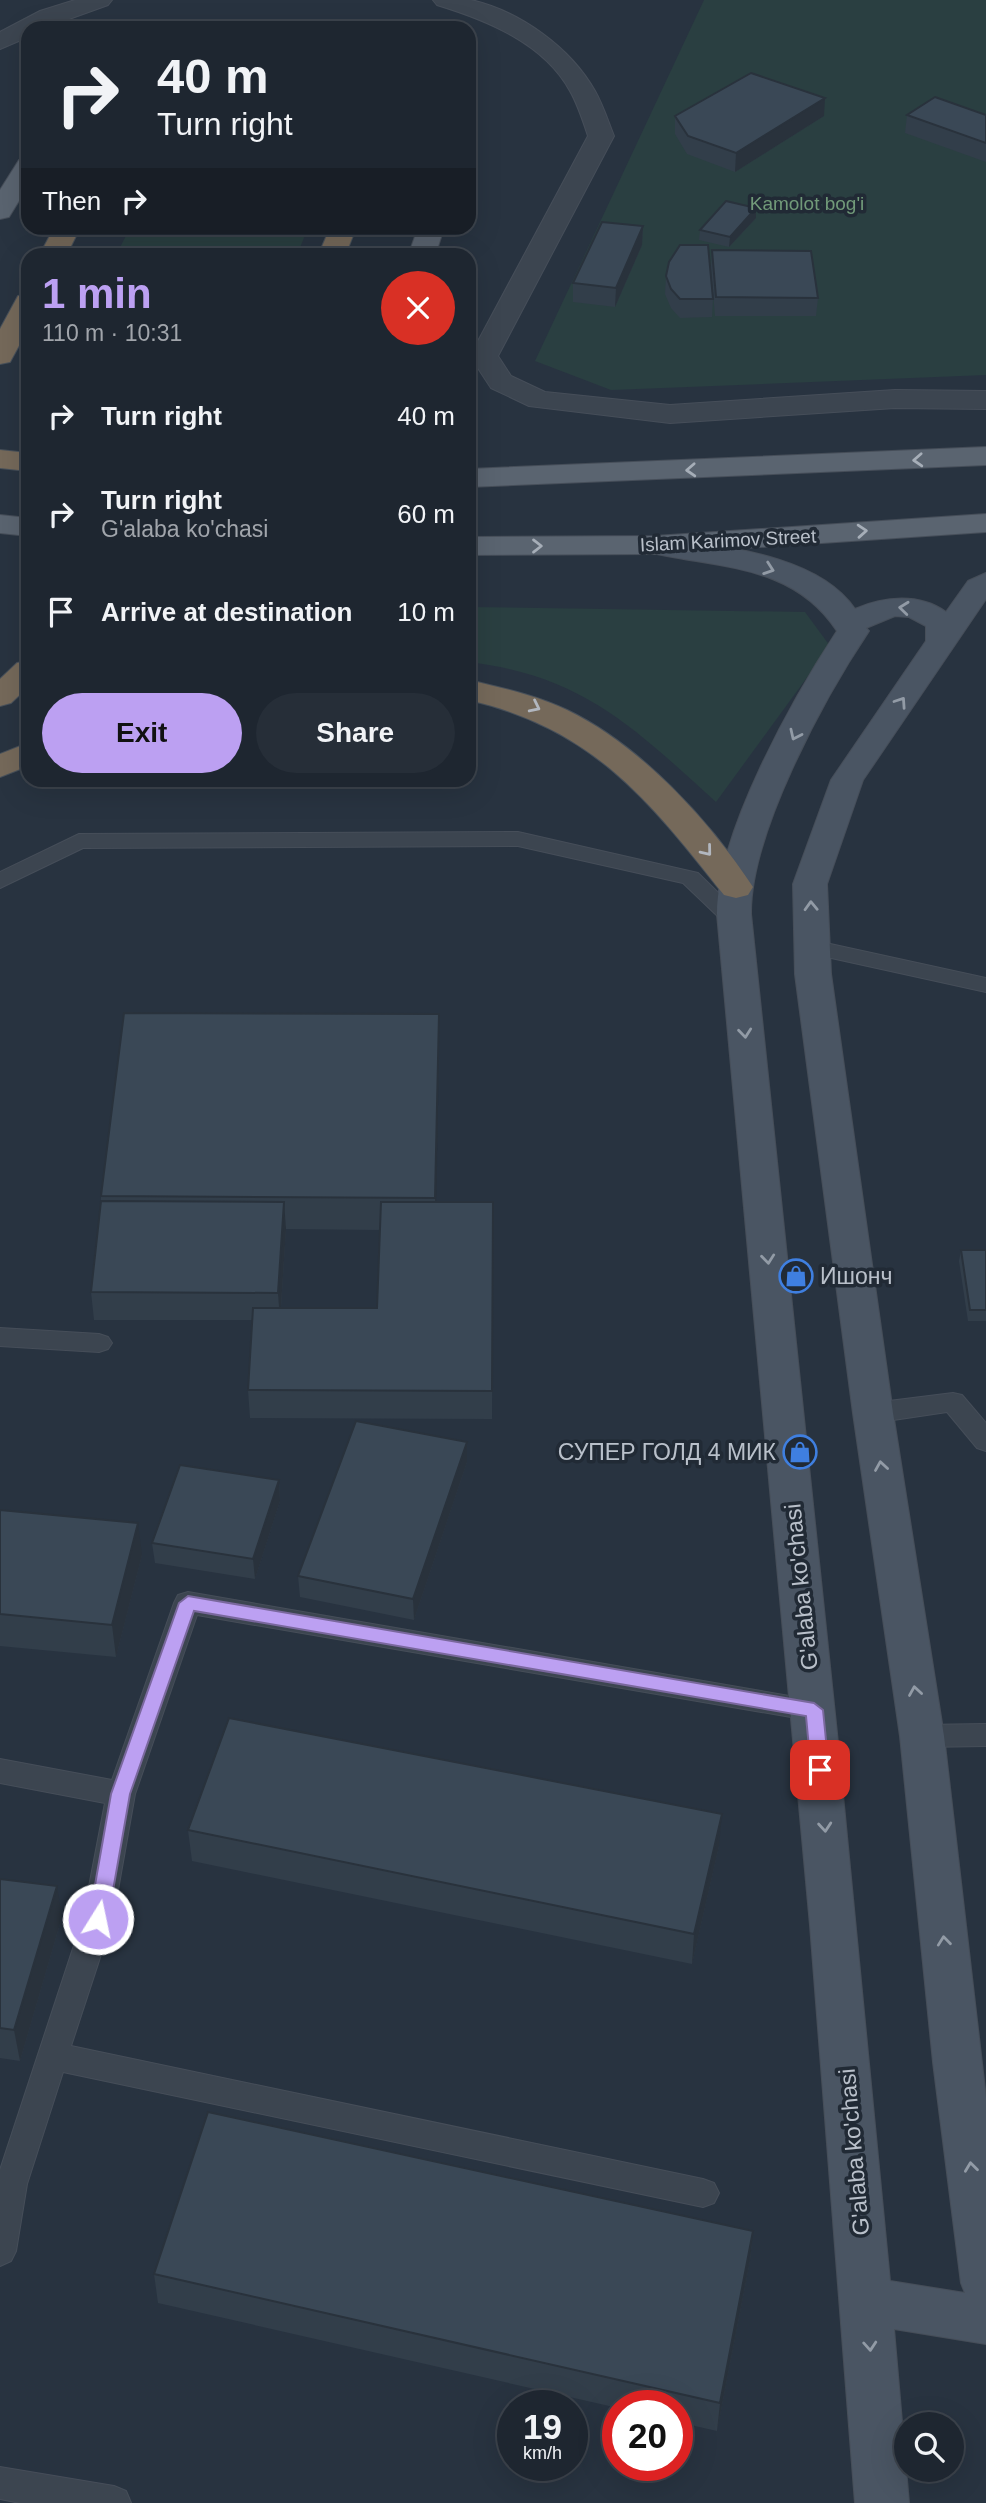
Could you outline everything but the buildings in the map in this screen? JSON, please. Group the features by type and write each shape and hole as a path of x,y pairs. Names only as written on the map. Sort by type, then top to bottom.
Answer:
{"highway":[{"path":"0,356 21,316"},
{"path":"0,459 21,461"},
{"path":"0,696 21,676"},
{"path":"476,692 523,702 578,728 631,764 673,809 736,887"},
{"path":"0,767 21,756"}],"main road":[{"path":"0,211 21,176"},
{"path":"476,453 503,462 568,475"},
{"path":"476,478 986,456"},
{"name":"Islam Karimov Street","path":"476,546 655,545 986,523"},
{"path":"0,524 21,526"},
{"path":"655,545 733,557 775,570 810,586 829,599 838,606 849,625 867,614 890,606 909,607 931,614 941,623 942,641"},
{"path":"986,582 942,641 847,780 810,884 813,961 873,1413 971,2069 986,2283"},
{"name":"G'alaba ko'chasi","path":"849,625 853,631 824,671 769,790 736,887 736,921 738,965 814,1710 882,2503"},
{"path":"866,2301 986,2320"}],"street":[{"path":"39,21 90,1"},
{"path":"457,2 534,40 561,63 582,89 601,136 484,356 501,382 539,400 670,414 895,399 986,400"},
{"path":"0,42 21,31"}],"lane":[{"path":"0,881 79,841 518,839 690,878 736,921"},
{"path":"813,961 986,985"},
{"path":"0,1337 99,1343"},
{"path":"873,1413 953,1402 986,1441"},
{"path":"2,2231 11,2184 98,1919 121,1794 188,1603 814,1710"},
{"path":"922,1736 986,1735"},
{"path":"0,1771 121,1794"},
{"path":"53,2056 703,2193"},
{"path":"0,2483 114,2503"}],"green space":[{"name":"Kamolot bog'i","path":"704,0 986,0 986,375 611,390 535,361"},
{"path":"126,235 305,235 300,248 120,248"},
{"path":"476,607 805,612 830,646 716,802 659,751 605,709 545,679 476,663"}],"place":[{"name":"Ишонч","path":"796,1276"},
{"name":"СУПЕР ГОЛД 4 МИК","path":"800,1452"}],"route":[{"path":"98,1919 121,1794 188,1603 814,1710 820,1770"}]}
